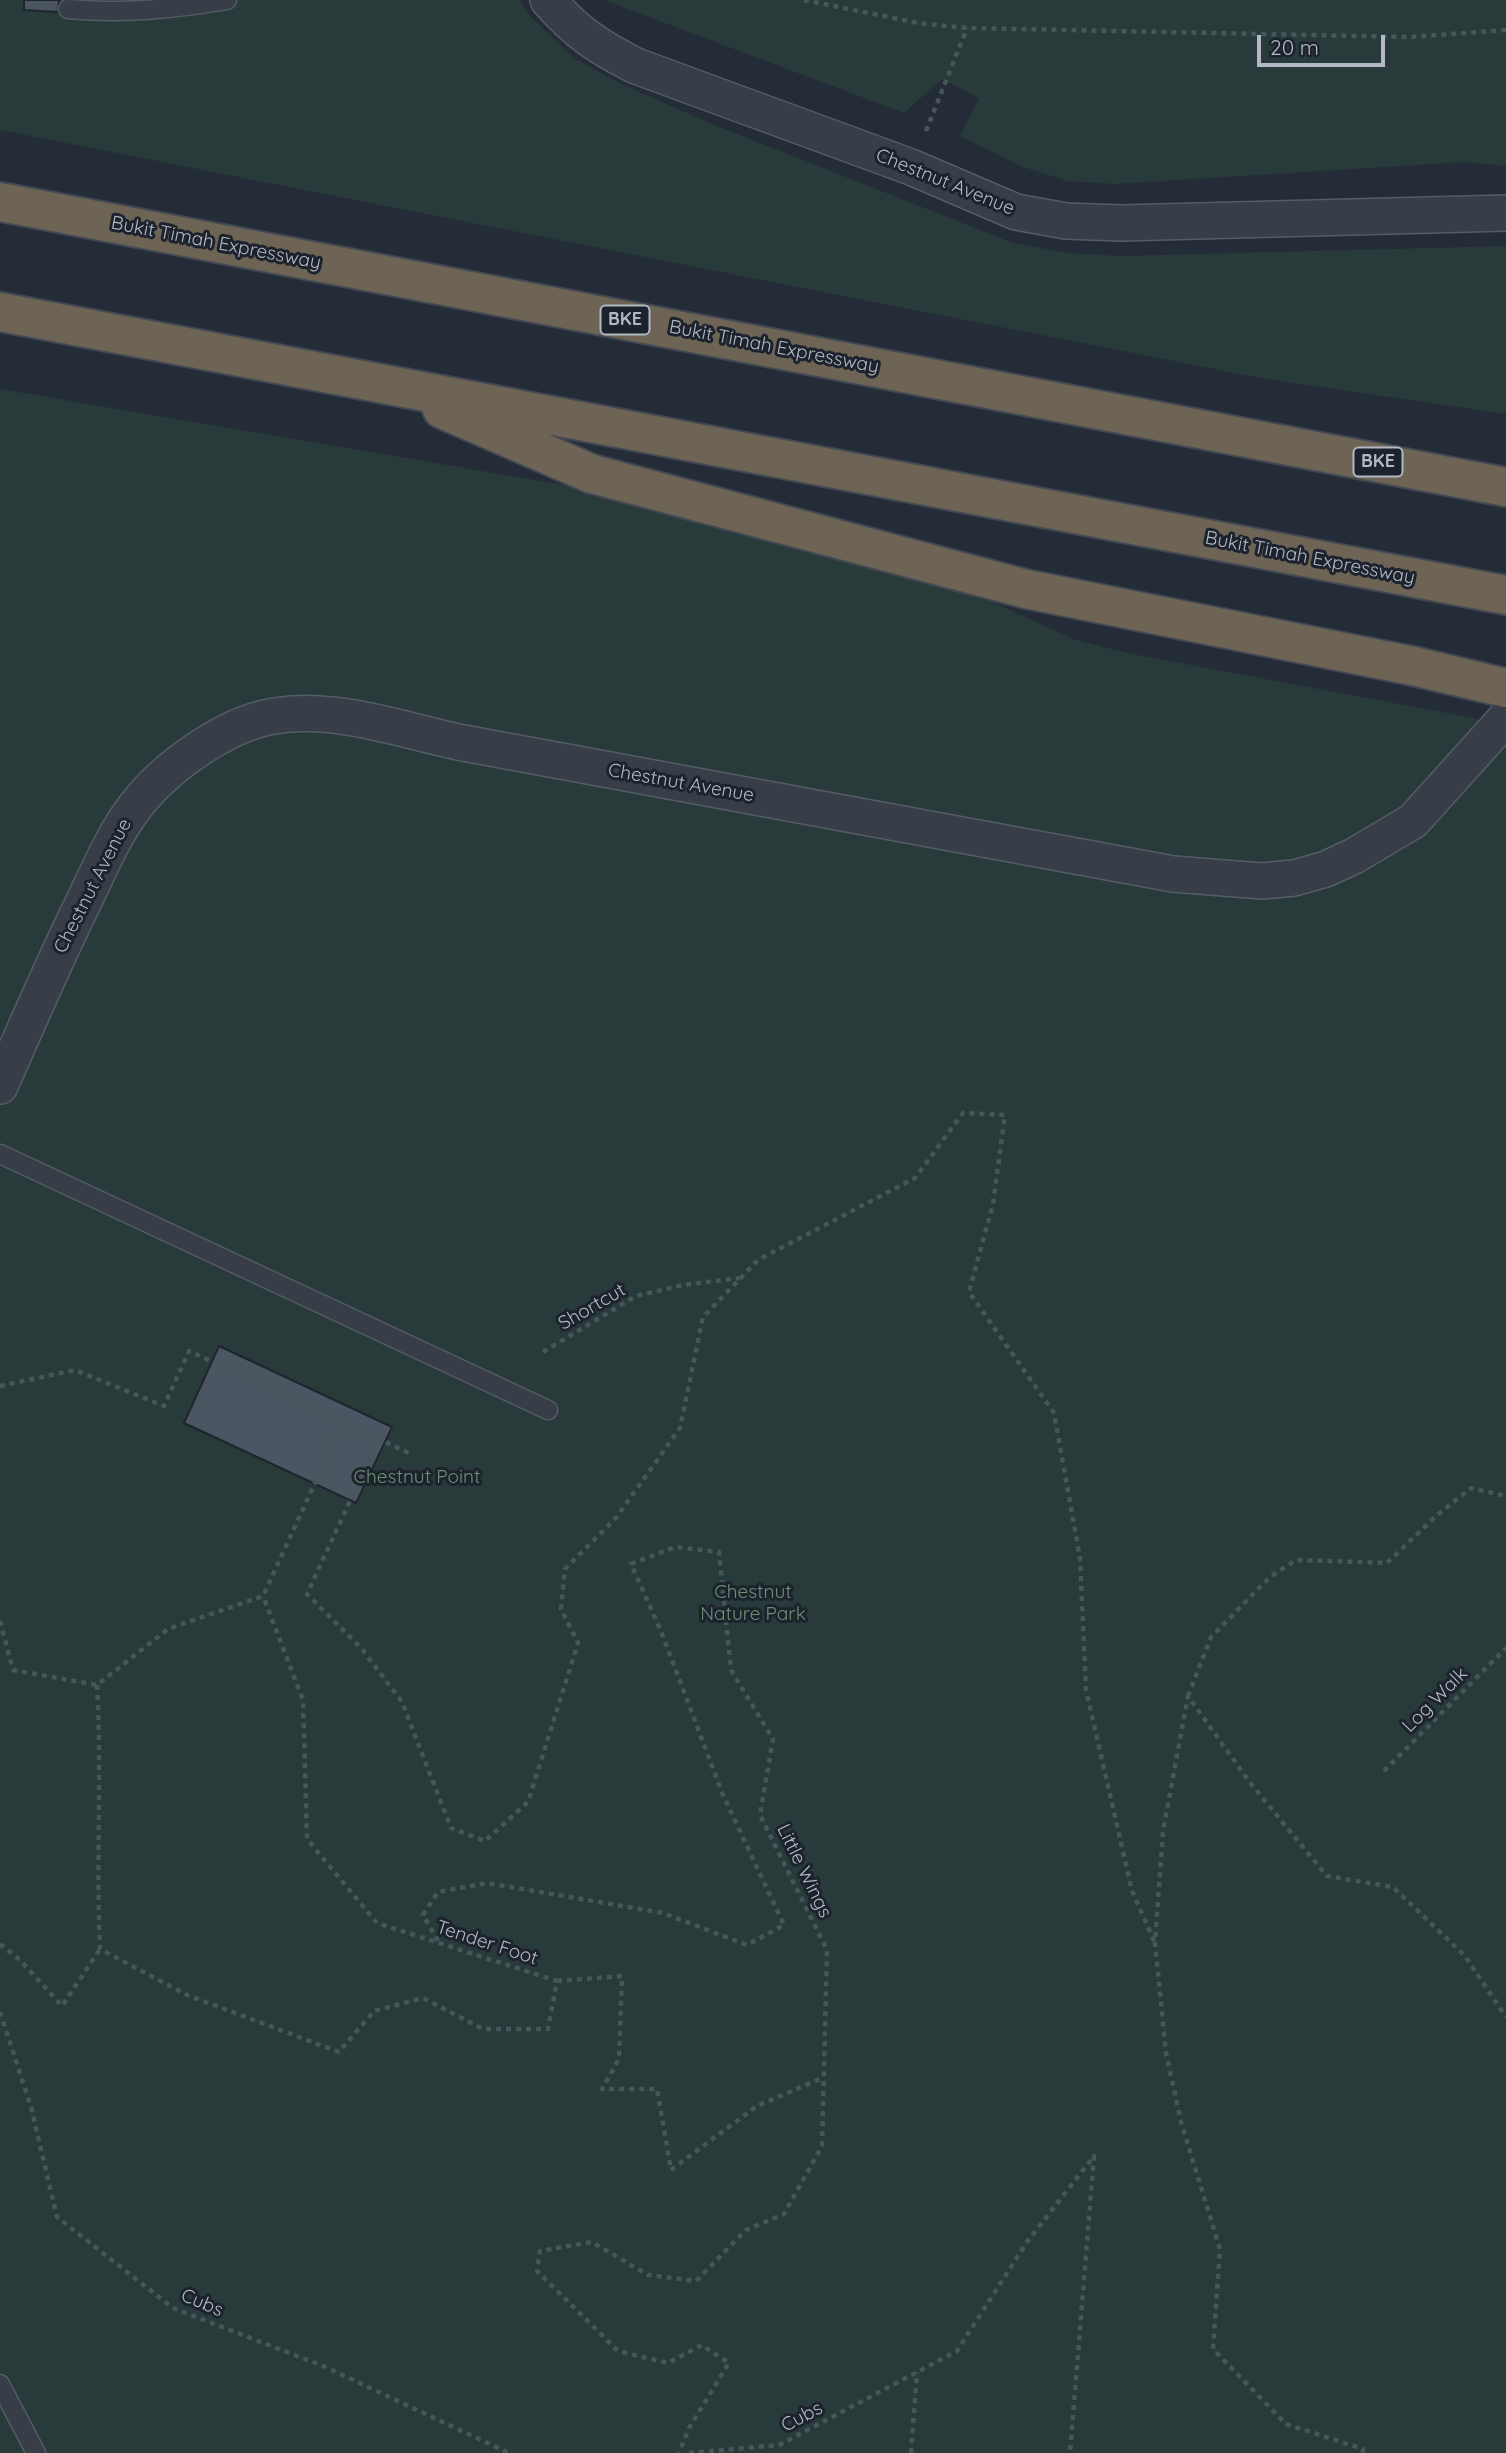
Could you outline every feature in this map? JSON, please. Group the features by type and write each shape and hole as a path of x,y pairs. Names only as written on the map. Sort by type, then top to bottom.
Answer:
{"highway":[{"name":"Bukit Timah Expressway","path":"0,201 1506,487"},
{"name":"Bukit Timah Expressway","path":"0,312 1499,593"},
{"path":"380,382 592,474 1026,589 1413,666 1506,688"}],"street":[{"name":"Chestnut Avenue","path":"548,0 572,28 598,47 636,66 911,167 1016,212 1066,220 1121,223 1506,212"},
{"name":"Chestnut Avenue","path":"0,1086 50,970 115,837 136,806 205,744 238,727 273,716 311,713 348,717 471,745 1172,874 1262,881 1294,878 1325,869 1413,821 1506,718"}],"lane":[{"path":"68,9 109,13 177,8 226,0"},
{"path":"0,1154 548,1410"},
{"path":"0,2384 36,2453"}],"path":[{"path":"804,0 918,23 967,28 1397,37 1506,30"},
{"path":"911,167 967,28"},
{"path":"379,1438 307,1594 362,1649 402,1702 451,1828 485,1841 528,1802 578,1643 561,1609 565,1569 616,1518 680,1428 703,1317 758,1261 915,1178 963,1114 1005,1115 993,1204 969,1292 1054,1413 1080,1558 1086,1690 1132,1891 1155,1942"},
{"name":"Shortcut","path":"543,1352 636,1297 683,1285 741,1278"},
{"path":"0,1386 75,1370 164,1406 189,1350 411,1454"},
{"path":"0,1621 13,1670 97,1685 168,1629 263,1596 343,1422"},
{"path":"1363,2453 1363,2449 1286,2424 1213,2348 1220,2249 1181,2122 1166,2053 1155,1942 1163,1831 1188,1696 1211,1637 1270,1577 1296,1560 1387,1563 1436,1516 1471,1488 1506,1496"},
{"name":"Little Wings","path":"438,1941 423,1915 438,1892 487,1883 663,1913 747,1945 784,1925 723,1795 661,1631 631,1564 675,1547 719,1552 731,1670 773,1739 760,1815 827,1950 822,2146 785,2214 746,2230 696,2281 648,2275 593,2242 540,2251 537,2271 618,2351 668,2363 702,2345 729,2363 689,2428 679,2453"},
{"name":"Tender Foot","path":"100,1949 187,1995 339,2052 374,2011 423,1998 483,2029 548,2029 558,1981 377,1923 307,1839 303,1700 263,1596"},
{"name":"Log Walk","path":"1384,1770 1506,1648"},
{"path":"0,1944 20,1960 62,2006 100,1949 96,1877 101,1770 97,1685"},
{"path":"1188,1696 1251,1784 1327,1876 1393,1887 1465,1956 1506,2017"},
{"path":"558,1981 622,1976 619,2059 602,2089 657,2089 671,2170 757,2106 822,2078"},
{"name":"Cubs","path":"0,2012 31,2107 57,2217 173,2308 323,2366 509,2453"},
{"name":"Cubs","path":"689,2453 779,2445 957,2351 1027,2242 1094,2156 1070,2417 1070,2453"},
{"path":"911,2453 917,2372"}],"green space":[{"path":"0,0 519,0 530,16 574,58 624,85 712,124 1013,243 1069,253 1120,256 1506,246 1506,414 1260,378 0,130"},
{"path":"604,0 1506,0 1506,166 1464,162 1114,184 1068,181 1023,167 960,136 979,98 942,79 904,113"},
{"name":"Chestnut Nature Park","path":"0,389 835,531 1076,640 1127,653 1506,724 1506,2453 0,2453"}],"building":[{"path":"24,0 59,0 58,12 24,10"},
{"name":"Chestnut Point","path":"219,1346 392,1427 356,1503 184,1423"}]}
